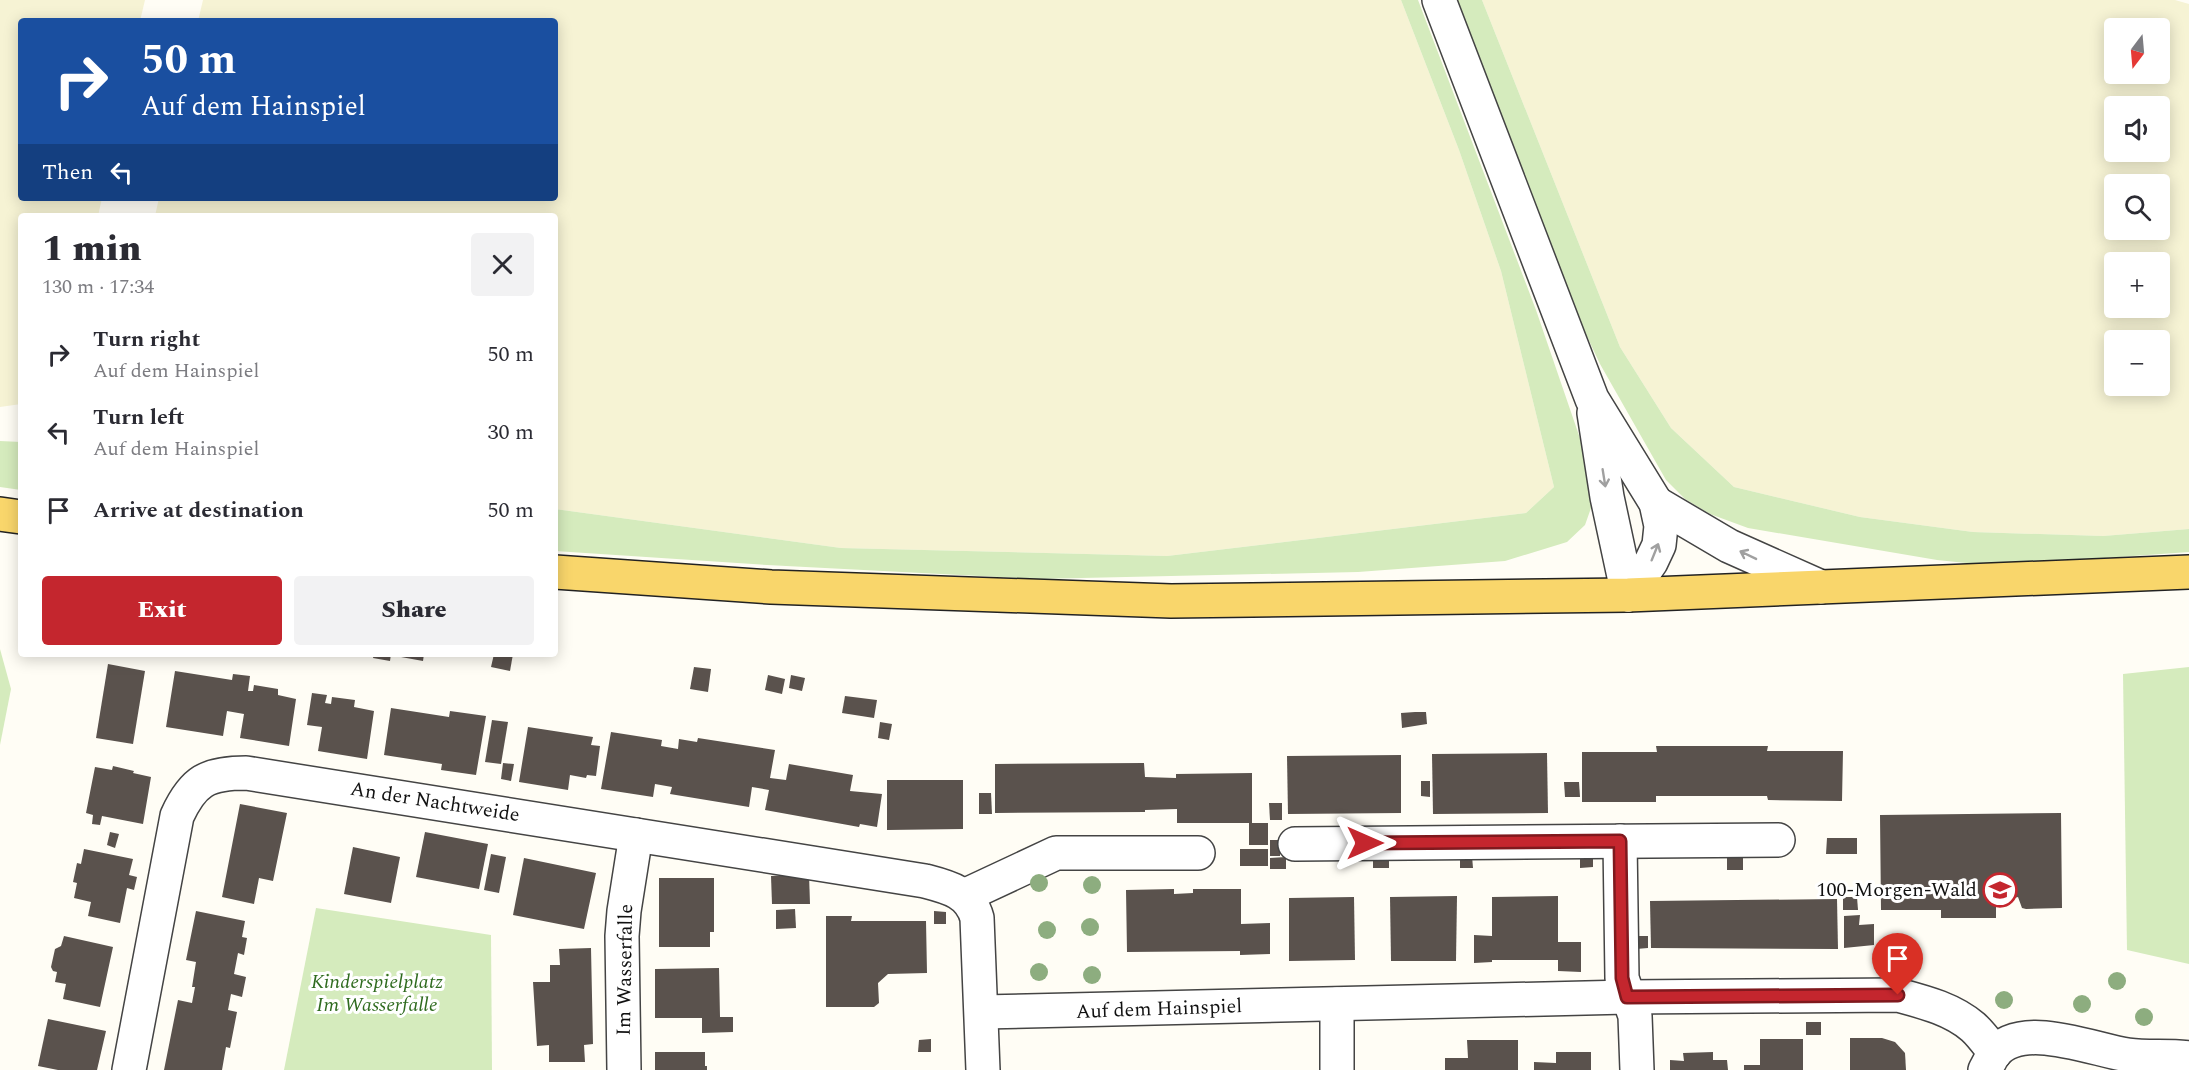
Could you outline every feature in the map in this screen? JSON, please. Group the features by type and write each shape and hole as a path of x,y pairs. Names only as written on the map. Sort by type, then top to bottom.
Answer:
{"main road":[{"path":"0,514 18,517"},
{"path":"558,572 771,587 1171,601 1628,595 2189,572"}],"street":[{"path":"1439,0 1592,399 1656,503 1661,526 1659,545 1652,562 1628,595"},
{"path":"1592,399 1607,497 1628,595"},
{"path":"1656,503 1737,550 1821,587"},
{"name":"An der Nachtweide","path":"129,1070 177,816 189,793 206,779 223,773 246,773 925,881 949,888 964,896"},
{"name":"Im Wasserfalle","path":"624,1070 622,936 636,834"},
{"path":"1295,844 1778,840"},
{"path":"1620,841 1622,978 1635,1016 1637,1070"},
{"path":"983,1070 977,918 974,907 964,896 1056,853 1198,853"},
{"name":"Auf dem Hainspiel","path":"982,1012 1627,997 1898,995 1952,1013 1974,1027 1990,1061 2007,1043 2025,1037 2044,1038 2134,1056 2189,1058"},
{"path":"1337,1004 1337,1070"}],"shaded area":[{"path":"0,0 145,0 141,18 18,18 18,201 101,201 99,213 18,213 18,404 0,407"},
{"path":"203,0 1401,0 1459,150 1501,271 1554,487 1526,513 1167,556 841,548 558,509 558,213 156,213 158,201 558,201 558,18 199,18"},
{"path":"1482,0 2175,0 2189,4 2189,529 2103,536 1973,532 1860,517 1734,487 1671,428 1620,347"}],"green space":[{"path":"1401,0 1418,0 1536,310 1584,450 1591,492 1591,508 1585,525 1567,542 1505,561 1358,572 1036,579 558,551 558,509 841,548 1167,556 1526,513 1554,487 1501,271 1459,150"},
{"path":"1454,0 1482,0 1620,347 1671,428 1734,487 1860,517 1973,532 2103,536 2189,529 2189,552 1995,566 1937,560 1748,528 1710,514 1685,499 1666,480 1600,364 1560,279"},
{"path":"0,441 18,442 18,490 0,487"},
{"path":"0,649 11,689 0,745"},
{"path":"2189,667 2189,964 2127,950 2123,674"},
{"name":"Kinderspielplatz Im Wasserfalle","path":"316,908 491,935 492,1070 284,1070"}],"building":[{"path":"373,657 391,657 390,661"},
{"path":"401,657 424,657 423,661"},
{"path":"493,657 512,657 510,671 491,667"},
{"path":"108,664 145,671 133,744 96,738"},
{"path":"694,667 711,669 708,692 690,689"},
{"path":"175,671 232,680 233,674 250,676 248,691 253,691 254,685 278,689 278,695 296,699 289,746 240,738 244,714 227,711 223,736 166,727"},
{"path":"768,675 785,679 782,694 765,690"},
{"path":"791,675 805,678 802,691 789,688"},
{"path":"312,693 327,695 325,703 331,704 332,697 355,700 354,707 374,711 367,759 318,751 322,727 307,725"},
{"path":"845,696 877,700 874,718 842,713"},
{"path":"391,708 449,717 450,711 486,716 476,775 441,770 442,764 384,755"},
{"path":"1426,712 1427,724 1402,728 1401,713"},
{"path":"492,720 508,722 501,764 485,762"},
{"path":"880,722 892,724 889,740 878,738"},
{"path":"528,727 593,737 591,745 600,746 596,776 587,775 586,778 570,775 568,790 519,782"},
{"path":"611,732 662,740 661,746 678,749 679,739 697,742 698,738 775,750 770,778 786,780 789,764 853,775 850,791 882,794 877,827 860,824 859,827 765,810 769,790 752,787 749,807 670,794 672,787 655,784 653,797 601,789"},
{"path":"1656,746 1768,746 1767,751 1843,751 1842,801 1768,800 1767,796 1656,796 1656,802 1582,802 1582,752 1657,752"},
{"path":"1547,753 1548,813 1433,814 1432,754"},
{"path":"1401,755 1401,813 1288,814 1287,756"},
{"path":"503,763 514,764 511,781 501,779"},
{"path":"1144,763 1145,777 1176,778 1176,774 1252,773 1252,823 1268,823 1268,845 1249,845 1249,823 1177,823 1177,809 1145,810 1145,812 995,813 995,764"},
{"path":"113,766 151,777 143,824 102,816 100,825 92,824 93,815 86,813 95,767 112,770"},
{"path":"887,780 963,780 963,829 887,830"},
{"path":"1421,781 1430,781 1430,797 1421,796"},
{"path":"1564,782 1579,782 1580,797 1565,797"},
{"path":"979,793 991,793 992,814 979,814"},
{"path":"1269,803 1282,803 1282,820 1270,820"},
{"path":"240,804 287,813 273,881 259,878 254,904 222,897"},
{"path":"2061,813 2062,908 2022,908 2018,897 1996,903 1996,918 1941,918 1941,910 1881,910 1880,815"},
{"path":"110,832 119,834 115,848 107,845"},
{"path":"425,832 488,844 479,889 416,877"},
{"path":"1827,838 1857,838 1857,854 1826,854"},
{"path":"1270,840 1280,840 1280,856 1270,856"},
{"path":"353,847 400,857 391,903 344,894"},
{"path":"84,849 133,859 129,875 137,877 134,890 127,888 120,923 88,916 91,902 74,898 77,883 73,882 77,863 81,864"},
{"path":"1240,849 1268,849 1268,866 1240,866"},
{"path":"491,854 506,857 499,893 484,890"},
{"path":"1373,856 1389,857 1389,868 1373,868"},
{"path":"1472,856 1473,868 1460,868 1460,857"},
{"path":"1593,856 1593,867 1580,868 1580,857"},
{"path":"1286,857 1286,869 1270,869 1270,858"},
{"path":"1727,857 1743,857 1743,870 1727,870"},
{"path":"524,858 596,873 584,929 513,915"},
{"path":"809,874 810,904 772,904 771,876"},
{"path":"659,878 714,878 714,932 710,932 710,947 659,947"},
{"path":"1174,889 1174,894 1193,893 1193,889 1241,889 1241,924 1270,923 1270,954 1240,955 1240,951 1127,952 1126,890"},
{"path":"1457,896 1456,961 1391,961 1390,897"},
{"path":"1558,896 1558,942 1581,942 1581,972 1558,971 1558,960 1492,960 1492,962 1474,963 1474,935 1492,936 1492,897"},
{"path":"1354,897 1355,960 1289,961 1289,898"},
{"path":"1843,897 1857,897 1858,910 1843,910"},
{"path":"1837,899 1838,949 1651,948 1650,901"},
{"path":"795,909 796,928 776,929 776,910"},
{"path":"196,911 245,921 242,937 247,938 244,955 238,953 234,974 246,977 242,997 231,994 228,1010 237,1012 230,1048 226,1047 222,1070 164,1070 178,1000 192,1003 196,962 186,960"},
{"path":"934,911 946,912 946,924 934,924"},
{"path":"1860,915 1859,925 1874,924 1874,945 1844,948 1844,916"},
{"path":"826,916 852,916 851,921 926,921 927,973 888,974 878,983 879,1003 874,1007 826,1007"},
{"path":"64,936 113,947 100,1007 63,999 66,984 55,982 57,972 51,967 55,949 61,946"},
{"path":"1636,936 1648,936 1648,948 1636,949"},
{"path":"591,948 593,1044 584,1045 585,1062 549,1062 549,1045 537,1046 533,982 550,982 550,965 560,965 559,949"},
{"path":"719,968 720,1017 733,1017 733,1032 702,1033 702,1018 655,1018 655,969"},
{"path":"48,1019 106,1031 97,1070 58,1070 38,1066"},
{"path":"1806,1022 1821,1022 1821,1035 1806,1035"},
{"path":"1850,1038 1882,1038 1895,1042 1905,1053 1906,1070 1850,1070"},
{"path":"931,1039 931,1052 918,1052 919,1040"},
{"path":"1760,1039 1803,1039 1803,1070 1744,1070 1744,1065 1760,1065"},
{"path":"1467,1040 1518,1040 1518,1070 1445,1070 1445,1058 1468,1058"},
{"path":"655,1052 705,1052 707,1070 655,1070"},
{"path":"1556,1052 1591,1052 1591,1070 1534,1070 1534,1062 1556,1063"},
{"path":"1713,1052 1713,1060 1727,1060 1728,1070 1670,1070 1670,1060 1684,1061 1683,1053"}],"place":[{"name":"100-Morgen-Wald","path":"2000,890"}],"route":[{"path":"1365,843 1620,841 1622,978 1627,997 1898,995"}]}
